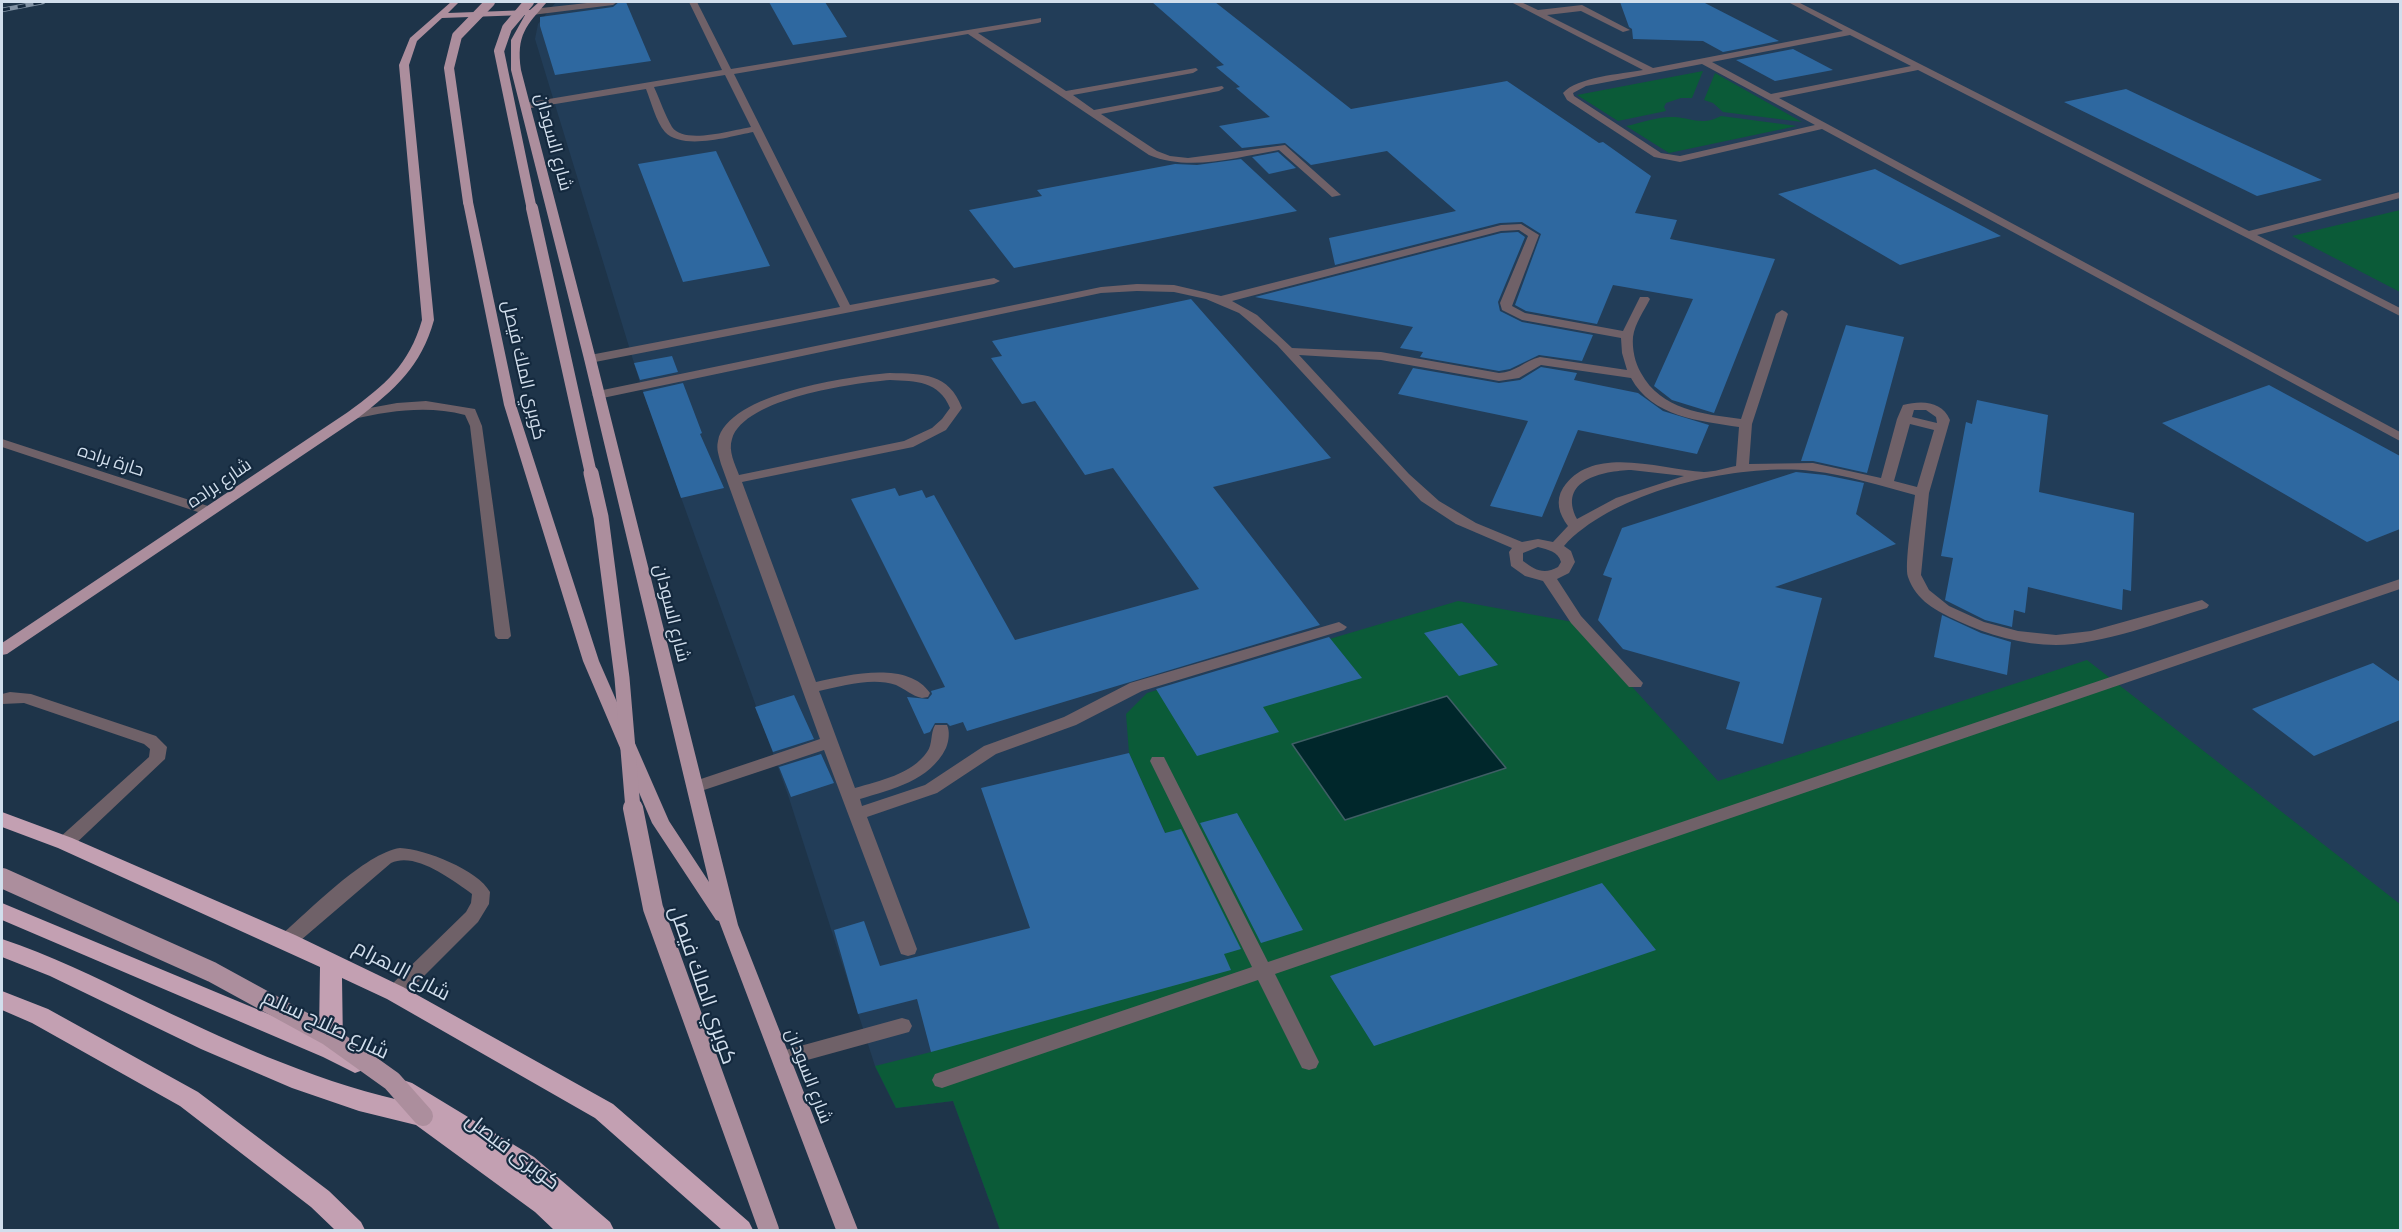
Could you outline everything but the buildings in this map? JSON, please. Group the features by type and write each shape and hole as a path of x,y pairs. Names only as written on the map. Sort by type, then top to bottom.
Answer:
{"highway":[{"name":"شارع الاهرام","path":"2,819 64,843 287,941 395,993 604,1111 740,1230"},
{"name":"شارع صلاح سالم","path":"2,911 331,1050 428,1104 525,1165 601,1230"},
{"path":"2,948 58,970 209,1042 300,1081 359,1101 423,1116"},
{"path":"331,962 331,1050"},
{"path":"2,1000 40,1016 189,1099 320,1199 352,1230"},
{"name":"كوبرى فيصل","path":"423,1116 544,1204 571,1230"}],"main road":[{"path":"438,16 455,2"},
{"name":"كوبري الملك فيصل","path":"490,2 457,36 448,68 468,202 510,405 591,661 660,823 729,925"},
{"path":"438,16 535,5"},
{"name":"كوبري الملك فيصل","path":"535,5 506,28 497,47 601,517 622,678 631,799 653,908 769,1230"},
{"name":"شارع السودان","path":"535,5 518,33 513,51 729,925 847,1230"},
{"name":"شارع براده","path":"2,650 353,415 386,390 409,366 423,342 428,320 405,65 413,40 438,16"},
{"path":"2,878 212,972 329,1036 392,1082 423,1116"}],"street":[{"path":"535,5 613,2"},
{"path":"693,2 847,310"},
{"path":"1515,2 1652,71"},
{"path":"1792,2 2400,312"},
{"path":"1538,14 1582,8 1626,30"},
{"path":"525,106 1038,20"},
{"path":"969,32 1153,153 1168,159 1188,161 1209,160 1283,147 1336,195"},
{"path":"1824,126 1689,157 1668,158 1650,152 1570,98 1568,93 1573,88 1652,71 1852,32"},
{"path":"1703,61 2400,438"},
{"path":"1770,98 1920,67"},
{"path":"1065,94 1193,70"},
{"path":"649,86 673,135 696,139 756,129"},
{"path":"1093,113 1219,88"},
{"path":"2248,234 2400,195"},
{"path":"1221,300 1501,228 1521,227 1534,235 1506,308 1521,316 1627,334"},
{"path":"590,358 994,281"},
{"path":"598,395 1101,290 1132,287 1194,292 1221,300 1243,310 1260,323 1289,351 1421,494 1465,524 1521,547"},
{"path":"1644,299 1627,334 1628,354 1635,375 1652,398 1669,408 1692,415 1746,424"},
{"path":"1742,470 1746,424 1782,314"},
{"path":"1289,351 1381,356 1499,377 1522,374 1531,364 1540,361 1635,375"},
{"path":"734,480 908,444 932,435 948,422 956,408 951,394 938,383 917,377 892,375 799,392 774,399 753,409 736,422 726,436 724,451 734,480 810,688 908,949"},
{"path":"353,415 389,407 422,404 449,406 470,412 476,426 503,636"},
{"path":"1886,484 1908,408 1931,407 1943,415 1922,493 1914,575 1923,593 1944,609 1979,626 2018,636 2056,640 2091,636 2202,605"},
{"name":"حارة براده","path":"2,443 209,511"},
{"path":"1575,527 1567,515 1564,503 1566,492 1574,482 1587,474 1622,466 1662,468 1709,476"},
{"path":"1556,547 1575,527 1626,498 1652,489 1742,470 1797,466 1827,470 1922,493"},
{"path":"1538,543 1556,547 1568,558 1569,565 1566,571 1548,576 1529,573 1516,563 1516,552 1521,547 1538,543"},
{"path":"1548,576 1569,612 1635,683"},
{"path":"942,1080 2400,584"},
{"path":"857,814 931,789 990,750 1070,721 1136,687 1339,627"},
{"path":"810,688 879,676 911,684 922,693"},
{"path":"2,699 25,698 150,740 159,747 158,759 64,843"},
{"path":"850,796 913,774 927,764 937,753 942,741 941,729"},
{"path":"695,786 830,742"},
{"path":"1158,761 1309,1062"},
{"path":"287,941 371,868 383,859 399,854 413,854 473,883 481,892 480,904 472,917 395,993"},
{"path":"782,1059 902,1026"}],"shaded area":[{"path":"556,2 2400,2 2400,1230 1000,1230 953,1101 896,1108 875,1066 789,798 641,386 535,39 538,24"},
{"path":"1447,696 1506,768 1345,820 1292,744"}],"green space":[{"path":"1703,71 1692,98 1681,98 1666,103 1664,107 1666,111 1618,121 1577,95"},
{"path":"1715,73 1802,122 1723,112 1713,103 1704,100"},
{"path":"1721,116 1797,126 1669,153 1626,126 1662,118 1708,121"},
{"path":"2400,210 2400,292 2292,236"},
{"path":"1458,601 1573,622 1718,781 2087,660 2400,904 2400,1230 1000,1230 953,1101 896,1108 875,1066 931,1052 1172,848 1129,753 1126,714 1147,693"}],"railway":[{"path":"2,10 43,2"}]}
